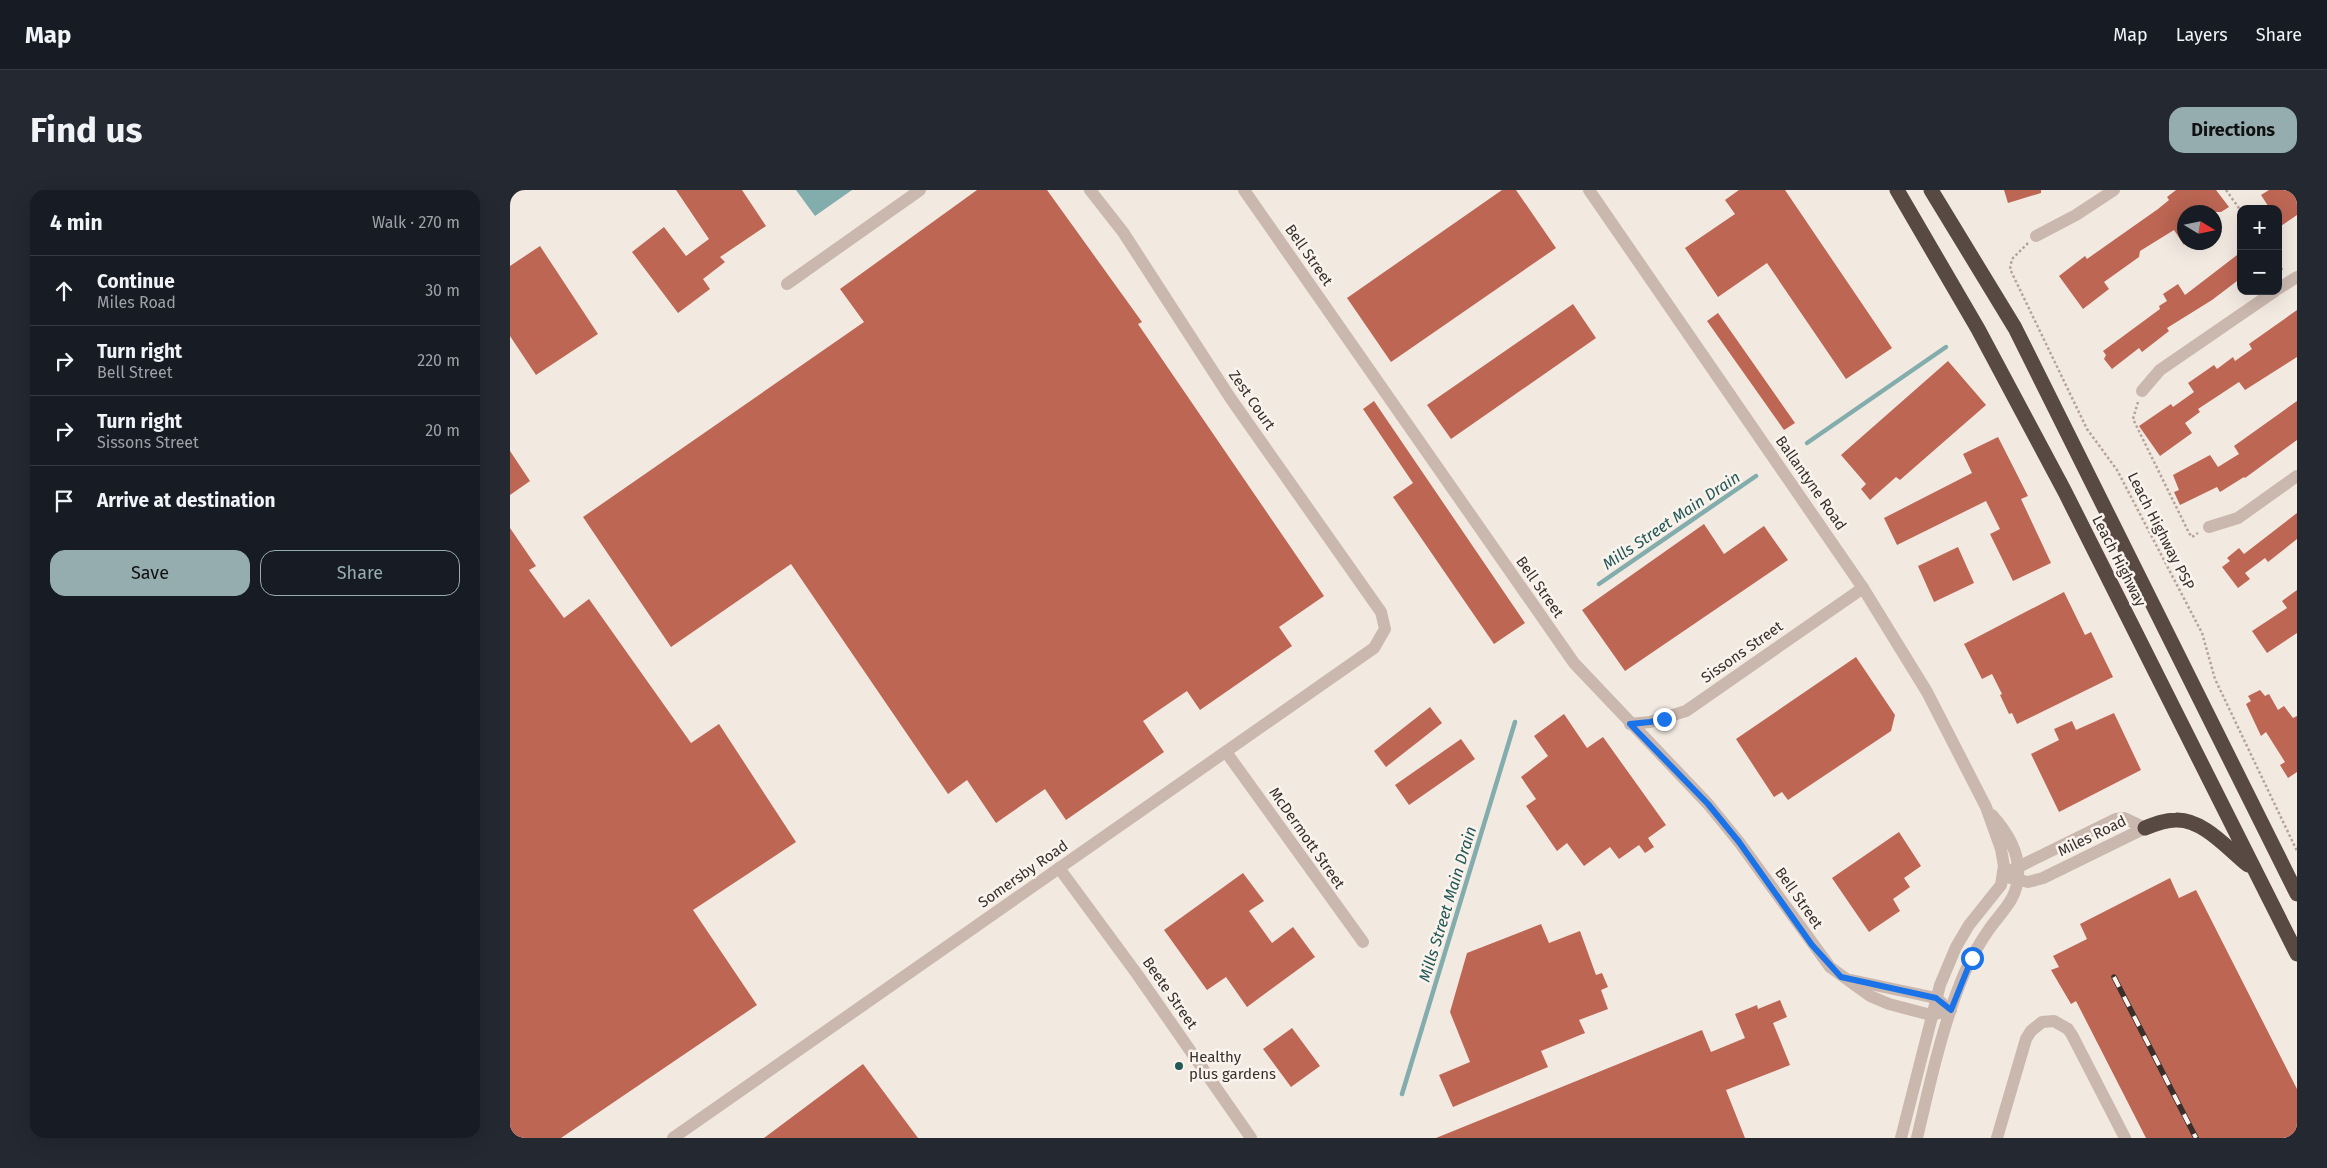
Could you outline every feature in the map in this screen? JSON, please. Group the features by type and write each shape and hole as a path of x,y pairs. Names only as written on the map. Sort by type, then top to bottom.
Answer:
{"highway":[{"name":"Leach Highway","path":"1896,190 1978,329 2060,483 2297,954"},
{"name":"Leach Highway","path":"1932,190 2015,328 2297,894"},
{"path":"2145,828 2164,821 2178,819 2190,822 2202,827 2253,869"}],"street":[{"path":"787,284 920,190"},
{"name":"Zest Court","path":"1090,190 1124,232 1231,399 1381,612 1385,629"},
{"name":"Bell Street","path":"1244,190 1574,663 1708,804 1739,842 1812,945 1841,977 1879,1001 1931,1015 1951,1010"},
{"name":"Ballantyne Road","path":"1589,190 1863,588 1927,692 1986,807 2003,857 2003,875"},
{"path":"2036,236 2076,215 2114,190"},
{"path":"2282,286 2297,277"},
{"path":"2142,391 2160,370 2269,295"},
{"path":"2209,527 2238,518 2297,476"},
{"name":"Sissons Street","path":"1630,724 1650,722 1686,711 1863,588"},
{"name":"Somersby Road","path":"673,1138 1374,648 1385,629"},
{"name":"McDermott Street","path":"1226,752 1363,942"},
{"name":"Ballantyne Road","path":"1986,807 2004,829 2014,849 2018,866 2018,881"},
{"name":"Miles Road","path":"2003,875 2116,819 2124,818 2145,828"},
{"name":"Miles Road","path":"2003,875 2018,881 2034,882 2145,828"},
{"path":"2014,849 2025,857 2040,858"},
{"name":"Beete Street","path":"1059,868 1137,974 1251,1138"},
{"path":"1901,1138 1936,998 1956,947 1969,925 1997,892 2003,875"},
{"path":"2013,899 2018,881"},
{"path":"1917,1138 1951,1010 1972,958 1990,927 2024,886 2034,882"},
{"path":"1841,977 1936,998 1951,1010"},
{"path":"1997,1138 2026,1039 2031,1031 2042,1022 2054,1021 2068,1029 2125,1138"}],"path":[{"path":"2226,190 2237,205"},
{"name":"Leach Highway PSP","path":"2036,236 2018,251 2012,259 2010,269 2087,429 2117,470 2202,633 2215,679 2297,851"},
{"path":"2142,391 2133,414 2137,428 2189,533 2192,537 2209,527"}],"water":[{"path":"796,190 852,190 815,216"}],"building":[{"path":"676,190 742,190 766,226 720,257 725,262 703,279 710,289 678,313 632,252 664,227 686,256 709,239"},
{"path":"977,190 1047,190 1142,322 1138,324 1324,596 1279,627 1292,646 1200,710 1187,691 1143,721 1164,752 1066,820 1045,789 996,823 967,780 948,794 791,564 671,647 583,517 864,322 840,289"},
{"path":"1502,190 1516,190 1556,248 1391,362 1347,298"},
{"path":"1739,190 1785,190 1892,348 1846,379 1767,263 1718,297 1685,248 1735,214 1725,200"},
{"path":"2004,190 2041,190 2041,193 2008,203"},
{"path":"2176,190 2216,190 2229,207 2222,211 2222,205 2177,205 2177,234 2174,230 2140,251 2139,257 2104,282 2109,289 2083,309 2059,276 2085,256 2087,259 2158,209 2169,200 2167,197"},
{"path":"2269,190 2297,190 2297,215 2282,225 2282,205 2267,205 2261,195"},
{"path":"540,246 598,334 536,375 510,336 510,266"},
{"path":"2237,255 2237,281 2212,300 2167,328 2169,331 2142,352 2139,348 2112,369 2104,359 2106,355 2103,351 2160,309 2159,306 2167,301 2163,294 2178,284 2185,295"},
{"path":"1573,304 1596,338 1451,439 1427,405"},
{"path":"2297,310 2297,357 2245,390 2239,382 2198,409 2200,412 2185,423 2192,433 2160,456 2139,426 2171,404 2173,407 2194,392 2188,383 2214,365 2217,369 2233,357 2235,361 2252,349 2249,344"},
{"path":"1718,313 1795,423 1784,430 1707,321"},
{"path":"1948,361 1986,405 1900,480 1896,477 1870,500 1861,489 1866,484 1841,455"},
{"path":"1374,401 1525,623 1494,644 1393,497 1413,483 1363,409"},
{"path":"2297,401 2297,440 2245,478 2220,492 2217,487 2180,505 2174,492 2179,490 2173,475 2210,455 2218,467 2239,454 2234,446"},
{"path":"1998,437 2028,496 2021,499 2051,563 2013,581 1990,534 2000,529 1986,501 1897,545 1884,518 1972,473 1963,454"},
{"path":"510,451 530,481 510,495"},
{"path":"2297,513 2297,539 2268,562 2265,558 2245,573 2250,579 2238,588 2222,567 2230,561 2227,558 2239,548 2244,554"},
{"path":"1704,524 1724,554 1764,526 1788,560 1625,671 1582,610"},
{"path":"510,528 536,566 529,570 564,618 589,599 691,743 719,724 796,842 693,910 757,1005 561,1138 510,1138"},
{"path":"1958,547 1974,583 1934,602 1918,566"},
{"path":"2297,590 2297,633 2267,653 2252,631 2287,608 2282,601"},
{"path":"2064,592 2085,635 2091,632 2113,677 2017,724 2012,713 2009,714 1992,674 1982,679 1964,644"},
{"path":"1856,657 1895,715 1891,731 1788,800 1782,792 1774,797 1736,739"},
{"path":"2260,690 2265,696 2269,694 2278,710 2284,706 2293,718 2297,716 2297,772 2288,778 2280,765 2285,762 2266,732 2261,736 2246,704 2251,701 2248,696"},
{"path":"1430,707 1442,723 1386,767 1374,751"},
{"path":"2114,713 2141,770 2059,812 2031,754 2059,740 2054,729 2072,721 2076,730"},
{"path":"1564,714 1587,748 1603,737 1666,825 1648,838 1654,847 1645,853 1639,845 1619,859 1610,847 1584,866 1567,843 1557,851 1526,806 1536,799 1521,777 1548,756 1534,736"},
{"path":"1461,739 1475,759 1409,805 1395,785"},
{"path":"1899,832 1921,866 1904,878 1910,887 1893,899 1900,911 1869,932 1832,878"},
{"path":"1243,873 1264,901 1249,911 1272,943 1293,927 1315,957 1247,1007 1226,977 1207,990 1164,930"},
{"path":"2170,878 2179,898 2196,890 2297,1089 2297,1138 2146,1138 2076,1001 2071,1004 2051,970 2059,967 2053,956 2087,939 2080,924"},
{"path":"1541,924 1549,943 1580,931 1596,975 1602,973 1608,987 1601,990 1608,1009 1579,1020 1585,1033 1541,1051 1548,1067 1453,1107 1439,1075 1470,1062 1450,1012 1467,953"},
{"path":"1780,1000 1787,1017 1773,1023 1790,1065 1726,1090 1745,1138 1436,1138 1702,1030 1711,1052 1745,1038 1735,1014 1757,1005 1758,1009"},
{"path":"1292,1028 1320,1066 1291,1087 1263,1049"},
{"path":"863,1064 918,1138 764,1138"}],"waterway":[{"name":"Mills Street Main Drain","path":"1807,443 1946,347"},
{"name":"Mills Street Main Drain","path":"1599,584 1756,476"},
{"name":"Mills Street Main Drain","path":"1402,1094 1515,722"}],"railway":[{"path":"2114,977 2196,1138"}],"place":[{"name":"Healthy plus gardens","path":"1179,1066"}],"route":[{"path":"1664,719 1630,724 1708,804 1739,842 1812,945 1841,977 1936,998 1951,1010 1972,958"}]}
